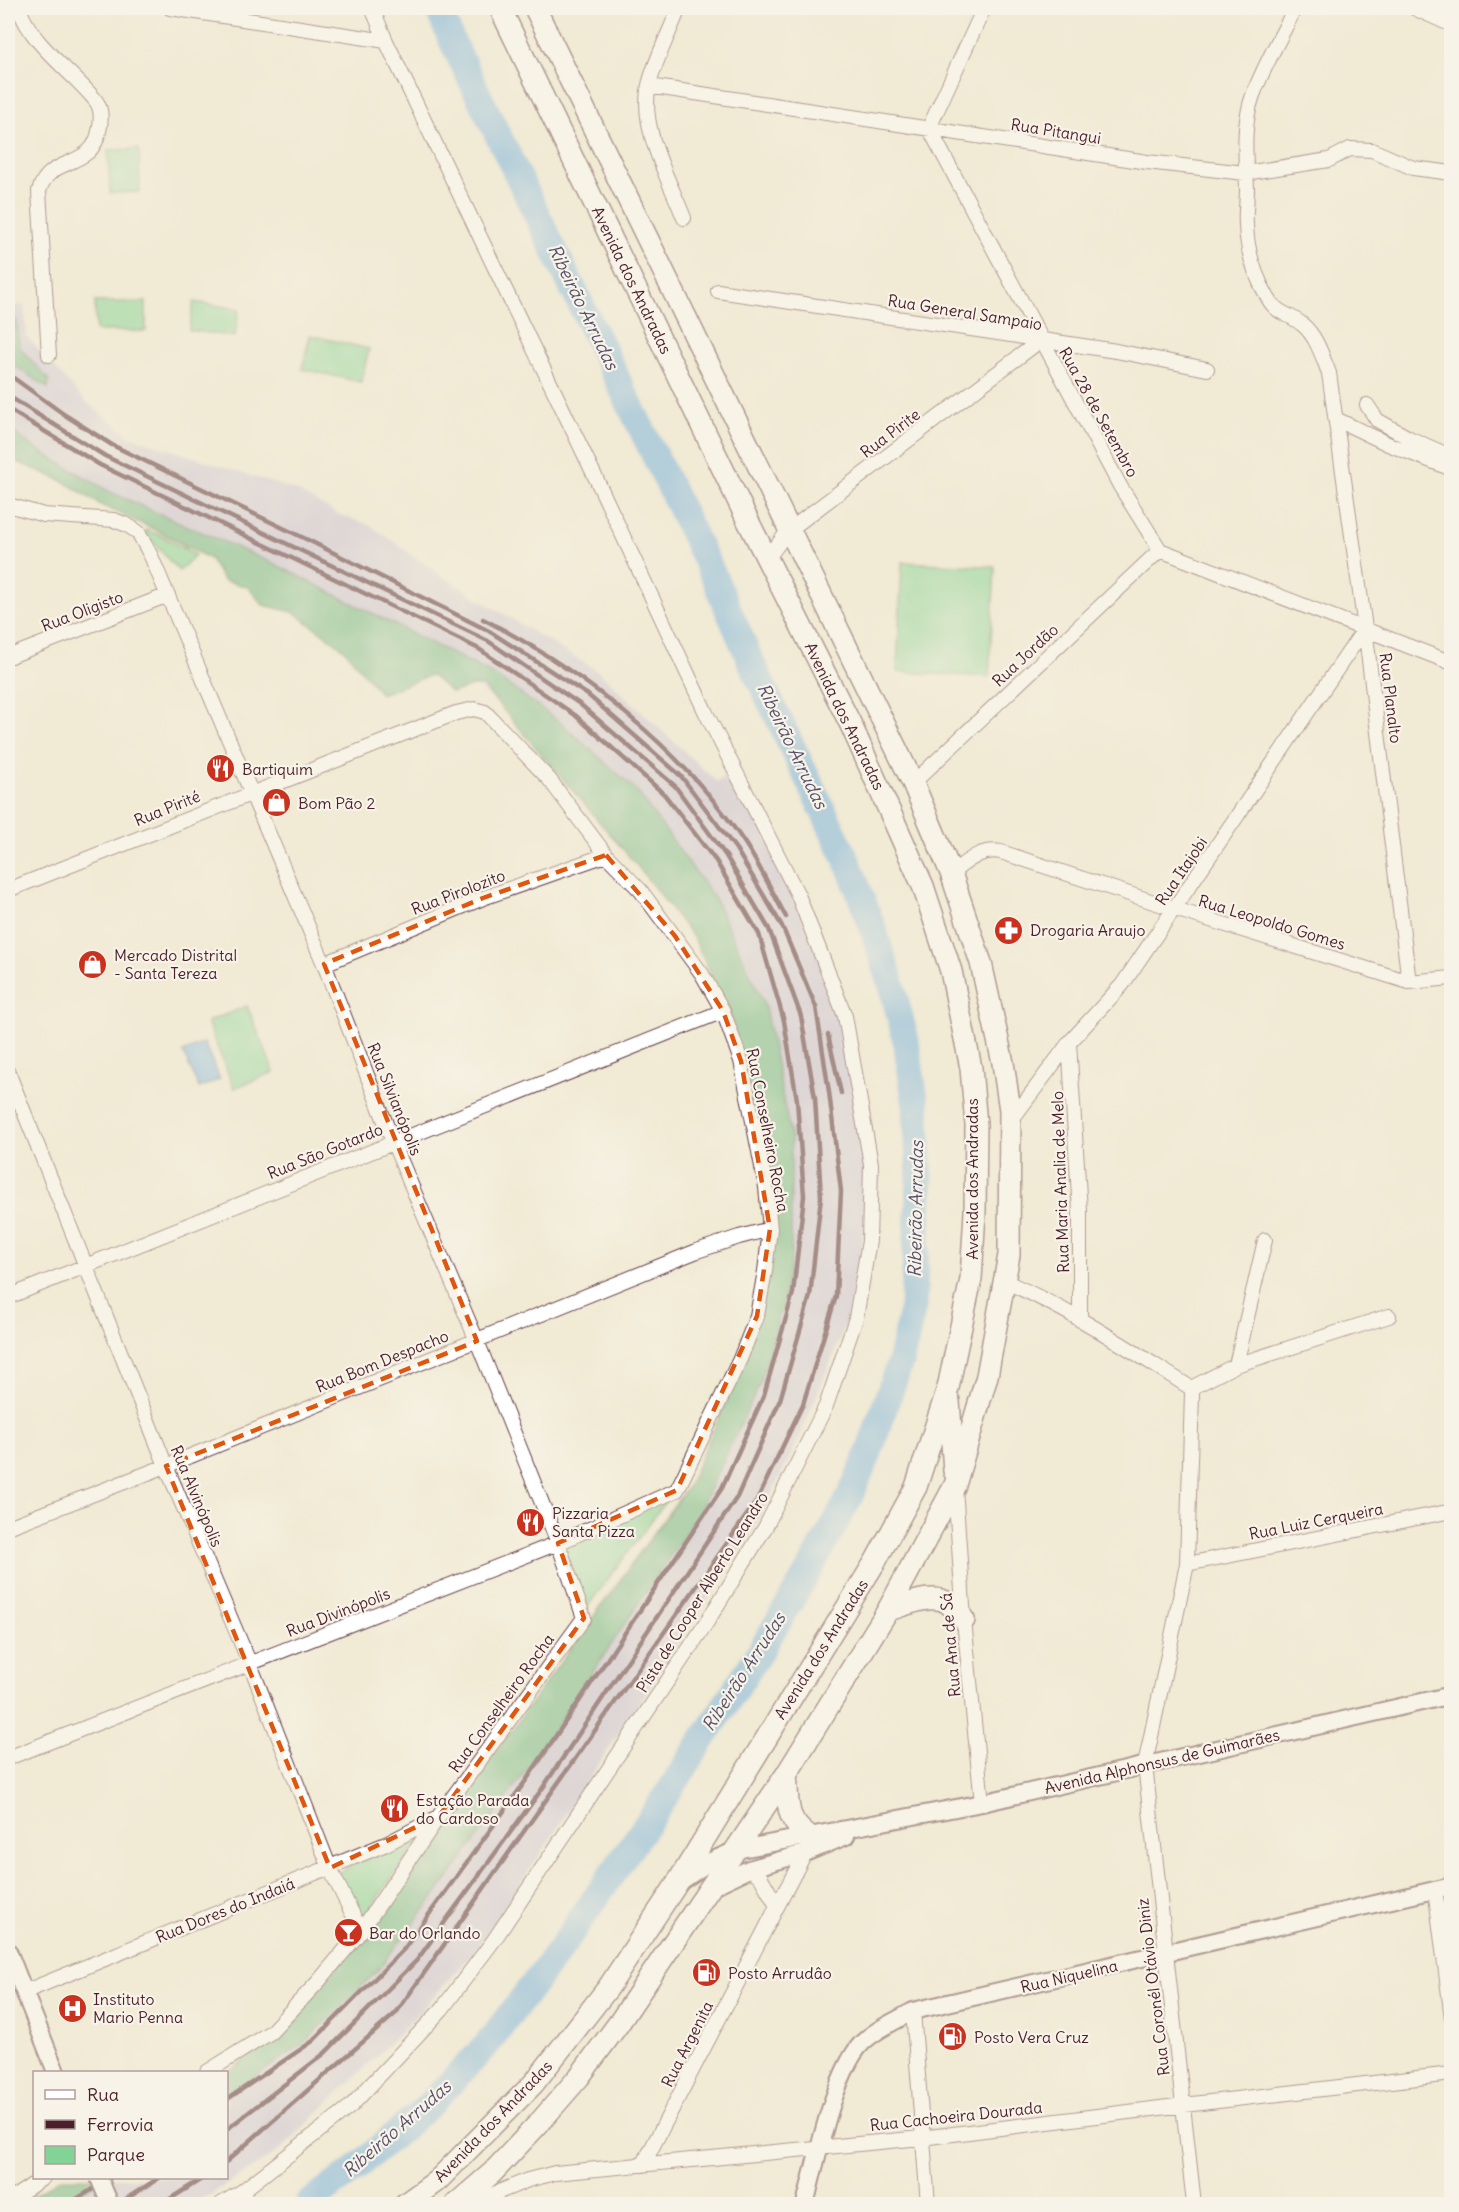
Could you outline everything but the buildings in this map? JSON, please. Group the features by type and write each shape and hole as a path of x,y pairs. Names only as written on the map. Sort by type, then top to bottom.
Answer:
{"main road":[{"name":"Avenida dos Andradas","path":"405,2205 438,2180 534,2083 608,1988 676,1885 875,1562 916,1487 948,1388 971,1279 975,1212 976,1125 971,1068 951,971 923,886 884,795 500,8"},
{"name":"Avenida dos Andradas","path":"456,2205 494,2172 579,2077 619,2023 786,1775 888,1610 955,1485 987,1376 1010,1255 1010,1122 1003,1063 981,963 951,873 912,783 535,8"},
{"path":"884,795 902,795 909,791 912,783"},
{"path":"948,1388 955,1485"},
{"path":"888,1610 936,1599 947,1602 964,1620"},
{"path":"786,1775 790,1813 806,1845"},
{"path":"477,2203 494,2172"}],"street":[{"path":"19,8 39,41 99,106 101,126 89,151 48,174 42,181 39,191 49,355"},
{"path":"170,8 386,41"},
{"path":"372,8 386,41"},
{"path":"679,8 649,86 647,111 651,136 684,218"},
{"path":"929,128 984,8"},
{"name":"Rua Planalto","path":"1294,8 1252,99 1245,133 1247,188 1245,224 1250,257 1271,305 1281,313 1302,323 1318,345 1329,373 1365,628 1409,982"},
{"path":"1414,8 1452,25"},
{"name":"Pista de Cooper Alberto Leandro","path":"221,2205 351,2106 442,2009 494,1940 702,1630 766,1526 826,1406 856,1318 869,1241 871,1164 845,1016 798,895 701,701 386,41"},
{"name":"Rua Pitangui","path":"649,86 1147,162 1245,173 1329,160 1350,149 1372,150 1413,168 1452,173"},
{"name":"Rua 28 de Setembro","path":"929,128 1120,486 1160,550"},
{"name":"Rua General Sampaio","path":"718,291 1116,351 1207,369"},
{"name":"Rua Pirite","path":"767,559 788,531 1041,340"},
{"path":"1367,405 1377,420 1409,438 1452,457"},
{"path":"1336,419 1388,444 1452,469"},
{"path":"8,505 44,515 114,520 128,525 138,532 168,595"},
{"path":"1160,550 1452,663"},
{"name":"Rua Jordão","path":"912,783 1160,550"},
{"name":"Rua Oligisto","path":"8,657 168,595"},
{"name":"Rua Silvianópolis","path":"168,595 324,964 393,1142 477,1341 558,1543 584,1618"},
{"name":"Rua Itajobi","path":"1010,1122 1070,1043 1122,985 1365,628"},
{"name":"Rua Pirité","path":"8,890 250,793 456,713 474,709"},
{"name":"Rua Conselheiro Rocha","path":"474,709 492,718 549,779 606,855 640,891 675,936 702,974 723,1011 741,1061 766,1187 770,1229 756,1316 740,1359 677,1490"},
{"name":"Rua Leopoldo Gomes","path":"951,873 979,853 990,850 1409,982 1452,978"},
{"name":"Rua Pirolozito","path":"324,964 483,898 606,855"},
{"name":"Rua São Gotardo","path":"8,1297 723,1011"},
{"name":"Rua Maria Analia de Melo","path":"1070,1043 1080,1211 1080,1320"},
{"name":"Rua Alvinópolis","path":"8,1072 166,1466 250,1664 330,1868 361,1931"},
{"name":"Rua Bom Despacho","path":"8,1527 166,1466 697,1251 770,1229"},
{"path":"1236,1365 1266,1240"},
{"path":"1004,1281 1032,1293 1080,1320 1191,1388 1236,1365 1389,1316"},
{"name":"Rua Coronél Otávio Diniz","path":"1191,1388 1187,1564 1145,1766 1194,2205"},
{"name":"Rua Ana de Sá","path":"955,1485 964,1620 982,1803"},
{"name":"Rua Divinópolis","path":"8,1758 558,1543 677,1490"},
{"name":"Rua Luiz Cerqueira","path":"1187,1564 1452,1511"},
{"name":"Rua Conselheiro Rocha","path":"210,2071 271,2032 318,1982 361,1931 439,1816 584,1618"},
{"name":"Avenida Alphonsus de Guimarães","path":"711,1887 806,1845 872,1825 982,1803 1452,1695"},
{"name":"Rua Dores do Indaiá","path":"8,1999 330,1868 386,1844 439,1816"},
{"name":"Avenida Alphonsus de Guimarães","path":"676,1885 711,1861 736,1850 806,1845"},
{"name":"Rua Argenita","path":"643,2165 777,1906 806,1845"},
{"path":"749,1869 760,1876 777,1906"},
{"path":"1444,1888 1452,2018"},
{"name":"Rua Niquelina","path":"805,2205 834,2100 851,2057 874,2033 913,2011 1444,1888"},
{"path":"8,1951 55,2071"},
{"path":"913,2011 921,2138 928,2205"},
{"name":"Rua Cachoeira Dourada","path":"477,2203 528,2180 555,2173 921,2138 1184,2104 1452,2074"},
{"path":"8,2201 41,2179"},
{"path":"99,2179 110,2205"},
{"path":"241,2192 250,2205"}],"highlighted area":[{"path":"606,855 675,936 723,1011 741,1061 770,1229 757,1316 677,1490 558,1543 584,1618 439,1816 330,1868 166,1466 477,1341 324,964 483,898"}],"shaded area":[{"path":"24,305 27,337 84,400 129,436 297,491 337,514 370,525 443,577 599,672 717,782 736,768 836,995 868,1141 865,1227 849,1317 796,1446 750,1534 479,1947 401,2032 279,2151 196,2204 23,2204 66,2179 228,2179 228,2076 303,2023 627,1605 758,1350 777,1160 696,921 524,728 473,682 341,629 8,439 8,306"}],"green space":[{"path":"139,149 140,192 110,193 108,150"},
{"path":"95,302 146,302 146,331 96,331"},
{"path":"194,302 239,309 235,337 189,330"},
{"path":"8,319 17,321 19,347 49,380 48,388 8,361"},
{"path":"310,335 369,349 361,382 302,369"},
{"path":"8,429 43,453 110,492 279,566 494,675 561,723 636,790 714,898 764,1003 791,1138 791,1259 783,1304 759,1386 695,1519 540,1751 448,1879 376,1972 304,2043 228,2095 228,2072 298,2021 304,2007 364,1934 688,1486 734,1384 773,1230 731,1016 693,937 639,868 483,686 472,686 452,693 431,675 381,694 344,649 293,612 263,605 248,587 223,580 210,559 162,533 101,505 63,481 8,458"},
{"path":"145,530 162,536 195,555 179,571 149,538"},
{"path":"902,562 995,567 989,677 897,672"},
{"path":"247,1006 274,1072 234,1088 207,1022"},
{"path":"671,1494 585,1610 563,1544"},
{"path":"429,1827 360,1922 337,1873"},
{"path":"59,2179 102,2179 62,2204 19,2204"}],"water":[{"path":"204,1043 220,1079 199,1088 183,1052"}],"waterway":[{"name":"Ribeirão Arrudas","path":"308,2204 355,2169 427,2107 485,2047 558,1952 662,1802 759,1653 847,1502 867,1458 901,1359 913,1307 920,1178 916,1106 906,1041 892,986 871,923 846,858 752,664 713,575 451,39 438,8"}],"railway":[{"path":"8,374 112,445 489,631 588,695 681,776 736,849 782,926 816,1007 829,1092 841,1191 836,1296 803,1404 756,1502 396,2013 228,2160"},
{"path":"8,396 105,456 488,641 581,705 675,786 726,856 769,929 801,1016 815,1098 821,1197 810,1296 780,1400 737,1497 542,1789 417,1960 325,2053 228,2128"},
{"path":"8,409 100,465 479,649 575,715 664,794 716,861 759,934 784,1021 797,1100 804,1196 793,1293 764,1395 722,1488 527,1779 404,1949 313,2041 228,2099"},
{"path":"483,619 557,662 629,716 662,746 693,777 746,845 786,917"},
{"path":"828,1035 841,1093"},
{"path":"69,2204 108,2179"},
{"path":"118,2204 157,2179"},
{"path":"162,2204 201,2179"}],"place":[{"name":"Bartiquim","path":"221,769"},
{"name":"Bom Pão 2","path":"277,803"},
{"name":"Drogaria Araujo","path":"1009,930"},
{"name":"Mercado Distrital - Santa Tereza","path":"93,964"},
{"name":"Pizzaria Santa Pizza","path":"531,1522"},
{"name":"Estação Parada do Cardoso","path":"395,1809"},
{"name":"Bar do Orlando","path":"348,1933"},
{"name":"Posto Arrudâo","path":"707,1973"},
{"name":"Instituto Mario Penna","path":"72,2008"},
{"name":"Posto Vera Cruz","path":"953,2037"}]}
